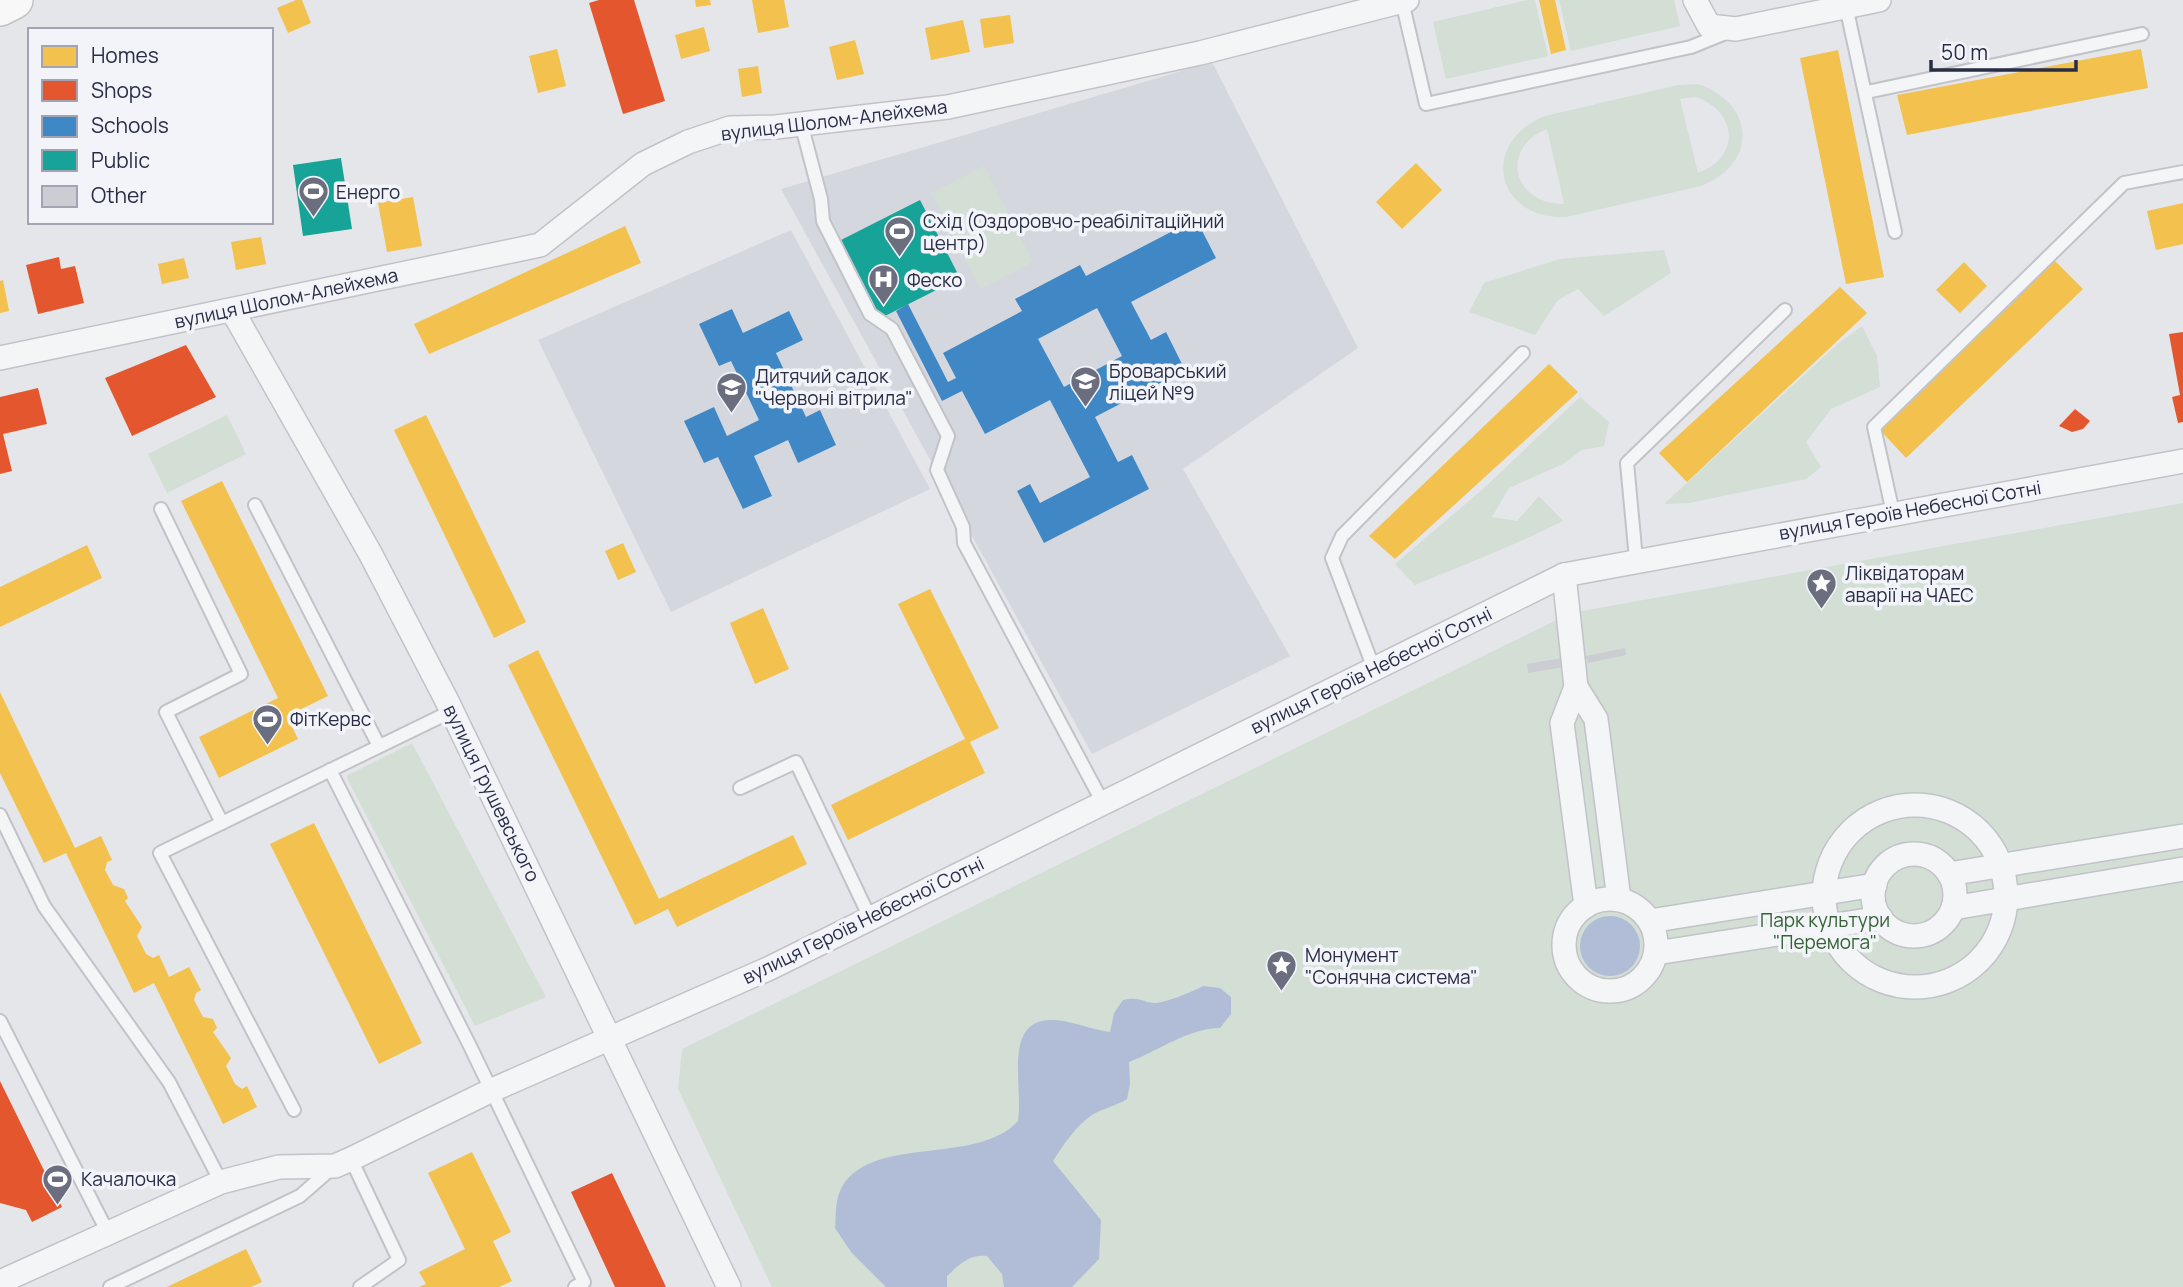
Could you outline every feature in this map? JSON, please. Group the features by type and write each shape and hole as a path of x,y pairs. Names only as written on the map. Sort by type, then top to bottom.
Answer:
{"main road":[{"path":"0,7 14,0"}],"street":[{"path":"1695,0 1709,26 1736,29 1879,0"},
{"name":"вулиця Шолом-Алейхема","path":"0,358 540,245 643,164 688,142 730,128 948,107 1200,53 1404,1"},
{"name":"вулиця Грушевського","path":"232,310 370,553 452,711 611,1036 729,1287"},
{"name":"вулиця Героїв Небесної Сотні","path":"343,1162 611,1036 770,968 1564,575 1636,559 2183,461"},
{"path":"1564,575 1576,687 1596,719 1619,899"},
{"path":"1576,687 1562,723 1586,905"},
{"path":"1898,806 1927,806 1956,815 1980,832 2000,866 2005,898 1999,930 1982,957 1957,976 1927,986 1895,984 1866,972 1843,951 1829,926 1824,894 1831,860 1847,835 1870,817 1898,806"},
{"path":"1949,873 2183,836"},
{"path":"1903,855 1925,855 1938,862 1949,873 1955,889 1953,908 1945,923 1923,935 1898,932 1881,918 1874,899 1875,885 1885,866 1903,855"},
{"path":"1953,908 2183,869"},
{"path":"1650,921 1875,885"},
{"path":"1603,899 1619,899 1639,908 1650,921 1656,933 1656,953 1650,970 1632,986 1610,991 1588,985 1571,969 1564,947 1568,925 1586,905 1603,899"},
{"path":"1656,953 1881,918"},
{"path":"0,1282 221,1182 279,1167 343,1162"}],"lane":[{"path":"1404,1 1426,104 1692,47 1736,29"},
{"path":"1846,6 1867,92 1895,232"},
{"path":"1867,92 2142,34"},
{"path":"801,123 821,199 823,221 870,314 892,329 948,436 937,470 963,527 964,543 1103,803"},
{"path":"1893,513 1874,428 2124,183 2183,172"},
{"path":"1636,559 1627,463 1785,310"},
{"path":"1374,668 1332,558 1342,536 1523,353"},
{"path":"255,505 379,746"},
{"path":"161,509 241,674 166,712 222,823"},
{"path":"294,1110 160,853 452,711"},
{"path":"740,788 796,762 870,918"},
{"path":"330,770 584,1282 575,1287"},
{"path":"0,815 44,906 169,1082 221,1182"},
{"path":"0,1021 108,1233"},
{"path":"110,1287 299,1196 343,1162 399,1260 360,1287"}],"shaded area":[{"name":"Броварський ліцей №9","path":"1212,62 1358,348 1183,469 1290,656 1092,754 781,189"},
{"name":"Дитячий садок \"Червоні вітрила\"","path":"791,230 930,489 671,612 538,340"}],"green space":[{"path":"1535,0 1548,56 1446,79 1433,22"},
{"path":"1559,0 1674,0 1680,26 1571,51"},
{"path":"1698,84 1717,93 1731,105 1739,119 1743,134 1740,149 1733,164 1720,176 1701,186 1566,217 1542,215 1523,206 1511,193 1504,177 1504,160 1510,143 1524,128 1545,116 1678,85","holes":["1696,97 1720,113 1729,135 1722,156 1712,166 1698,173 1680,99","1547,129 1564,203 1564,204 1547,202 1533,195 1518,174 1522,149 1532,138"]},
{"path":"984,166 1033,262 980,289 931,193"},
{"path":"1664,250 1671,273 1604,316 1578,289 1558,300 1535,335 1469,312 1484,283 1560,259"},
{"path":"1862,326 1877,356 1880,387 1831,409 1806,442 1821,467 1806,479 1689,503 1664,504 1840,342"},
{"path":"1580,397 1609,422 1604,446 1582,450 1563,464 1509,488 1492,517 1517,521 1539,496 1563,521 1415,585 1395,564 1483,489"},
{"path":"227,415 246,454 167,493 148,454"},
{"name":"Парк культури \"Перемога\"","path":"2183,503 2183,1287 772,1287 678,1089 682,1049 1571,613"},
{"path":"412,743 546,997 475,1026 346,776"}],"water":[{"path":"1610,916 1627,921 1635,929 1640,946 1635,963 1627,971 1610,976 1593,971 1585,963 1580,946 1585,929 1593,921"},
{"path":"1203,986 1220,988 1231,997 1231,1014 1220,1028 1185,1036 1129,1062 1130,1084 1127,1099 1086,1120 1070,1136 1053,1161 1101,1220 1099,1259 1072,1287 1004,1287 1002,1274 987,1256 981,1256 965,1261 947,1276 947,1287 886,1287 851,1252 835,1228 838,1195 853,1173 873,1162 897,1155 977,1143 1000,1135 1018,1121 1019,1051 1023,1036 1032,1026 1046,1020 1110,1032 1114,1013 1123,1000 1160,1002"}],"building: Homes":[{"path":"302,0 311,23 288,33 277,8"},
{"path":"695,0 710,0 711,5 696,7"},
{"path":"752,0 784,0 789,27 758,33"},
{"path":"1539,0 1555,0 1566,50 1551,54"},
{"path":"1010,15 1014,43 984,48 980,19"},
{"path":"963,20 970,52 931,60 925,28"},
{"path":"704,27 710,51 681,59 675,35"},
{"path":"855,40 864,74 837,80 829,47"},
{"path":"557,49 566,86 538,93 529,56"},
{"path":"2141,49 2148,88 1907,135 1897,95"},
{"path":"1838,50 1884,277 1846,284 1800,58"},
{"path":"758,66 762,93 742,97 738,69"},
{"path":"1416,163 1442,190 1402,229 1376,202"},
{"path":"413,197 422,246 387,252 378,203"},
{"path":"2183,203 2183,244 2156,250 2147,211"},
{"path":"625,226 641,263 429,354 414,324"},
{"path":"261,237 266,264 236,270 231,242"},
{"path":"184,258 189,278 162,284 158,264"},
{"path":"2055,261 2083,289 1906,458 1881,431"},
{"path":"1964,262 1987,286 1960,313 1936,290"},
{"path":"3,280 9,311 0,313 0,281"},
{"path":"1840,287 1867,313 1687,482 1659,453"},
{"path":"1549,364 1578,392 1395,559 1369,536"},
{"path":"426,415 526,622 494,638 394,430"},
{"path":"222,481 328,696 287,716 298,739 219,778 199,737 278,698 181,501"},
{"path":"623,543 636,572 618,580 605,551"},
{"path":"87,545 102,578 0,627 0,587"},
{"path":"930,589 999,728 970,742 985,773 848,840 831,805 965,739 898,604"},
{"path":"763,608 789,669 755,684 730,623"},
{"path":"538,650 659,899 793,835 807,864 677,927 668,909 635,925 508,665"},
{"path":"0,692 75,848 101,836 112,860 107,862 105,870 113,885 124,889 128,898 125,901 142,927 137,936 146,954 153,958 159,955 169,977 189,967 201,990 196,993 194,1000 203,1017 213,1019 217,1028 213,1032 231,1058 226,1066 235,1084 242,1089 247,1086 257,1107 223,1124 154,983 134,993 66,853 44,863 0,773"},
{"path":"314,823 422,1043 379,1064 270,844"},
{"path":"472,1152 511,1232 493,1241 512,1281 499,1287 419,1287 426,1284 419,1272 465,1249 428,1173"},
{"path":"246,1249 262,1282 251,1287 167,1287"}],"building: Shops":[{"path":"599,0 634,0 665,101 623,114 589,3"},
{"path":"59,257 61,269 75,266 84,303 38,314 26,265"},
{"path":"2183,332 2183,422 2178,423 2172,397 2180,395 2169,334"},
{"path":"186,345 216,397 132,436 105,378"},
{"path":"38,388 47,424 3,434 12,471 0,474 0,397"},
{"path":"2075,409 2090,421 2083,429 2072,432 2059,426"},
{"path":"0,1081 62,1207 32,1222 26,1210 0,1203"},
{"path":"612,1173 666,1287 615,1287 571,1192"}],"building: Schools":[{"path":"1196,219 1216,258 1131,302 1151,340 1166,332 1185,370 1095,417 1118,462 1132,455 1149,489 1044,543 1017,491 1030,484 1040,503 1090,477 1050,400 985,434 962,391 942,401 896,311 908,304 948,382 956,378 943,353 1022,311 1015,299 1080,265 1086,276","holes":["1097,308 1122,356 1064,387 1038,339"]},
{"path":"732,309 743,333 789,311 803,340 776,353 806,417 820,410 836,445 798,463 788,440 754,456 772,496 743,509 718,457 704,463 684,421 714,407 727,436 759,420 731,361 719,366 699,324"}],"building: Public":[{"path":"341,158 352,229 303,236 293,165"},
{"name":"Схід (Оздоровчо-реабілітаційний центр)","path":"920,200 960,278 881,318 841,240"}],"building: Other":[{"path":"1625,648 1626,655 1588,663 1586,656"},
{"path":"1562,658 1564,667 1528,673 1527,664"}],"place":[{"name":"Енерго","path":"313,219"},
{"name":"Схід (Оздоровчо-реабілітаційний центр)","path":"900,259"},
{"name":"Феско","path":"884,307"},
{"name":"Броварський ліцей №9","path":"1086,409"},
{"name":"Дитячий садок \"Червоні вітрила\"","path":"732,414"},
{"name":"Ліквідаторам аварії на ЧАЕС","path":"1822,611"},
{"name":"ФітКервс","path":"267,746"},
{"name":"Монумент \"Сонячна система\"","path":"1282,993"},
{"name":"Качалочка","path":"58,1206"}]}
